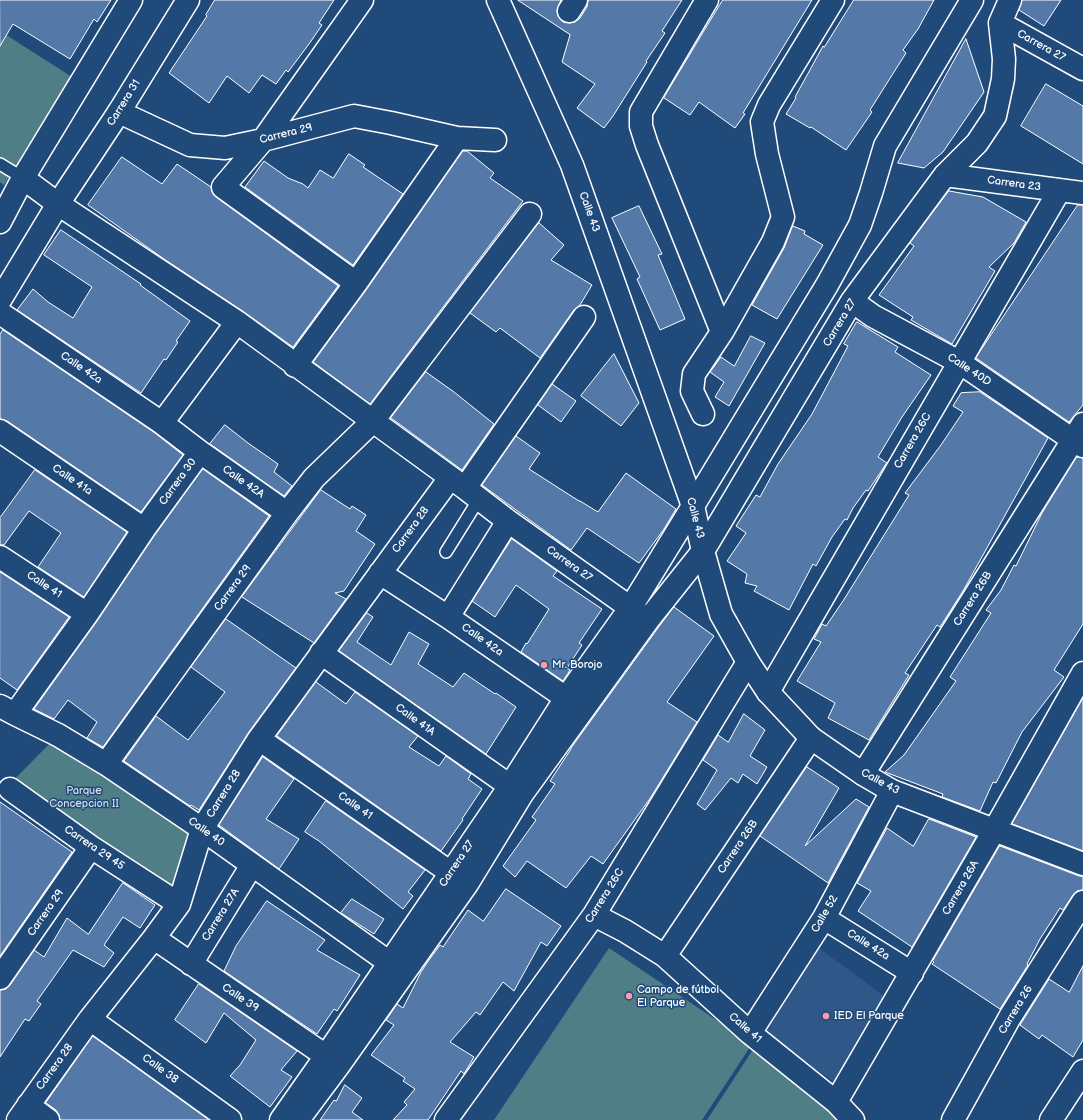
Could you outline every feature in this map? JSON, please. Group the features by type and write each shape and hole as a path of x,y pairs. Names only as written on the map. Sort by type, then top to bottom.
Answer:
{"street":[{"path":"0,222 23,178 131,0"},
{"path":"356,283 223,187 263,140 362,0"},
{"name":"Calle 43","path":"498,0 572,165 694,506 703,551 722,614 748,662 768,692 811,738 863,774 892,790 1083,864"},
{"path":"707,0 641,112 641,126 722,332"},
{"path":"702,414 692,391 694,374 722,332 773,242 783,218 767,154 762,122 769,105 833,0"},
{"name":"Carrera 27","path":"281,1120 326,1056 467,884 522,794 631,607 694,506 827,285 860,225 885,146 972,0"},
{"name":"Carrera 27","path":"298,1120 339,1065 397,968 451,873 510,786 574,704 648,620 703,551 852,301 945,175 977,143 995,116 1003,78 1004,59 1000,23 1010,0"},
{"name":"Carrera 31","path":"0,300 58,204 119,112 186,1"},
{"name":"Carrera 27","path":"1000,23 1083,69"},
{"name":"Carrera 29","path":"119,112 190,145 225,148 263,140 354,116 391,122 457,138 495,140"},
{"path":"295,366 356,283 457,138"},
{"name":"Carrera 23","path":"945,175 1083,193"},
{"path":"23,178 58,204 237,322 508,521 448,617"},
{"name":"Carrera 26C","path":"768,692 958,362 1059,191"},
{"name":"Carrera 29","path":"106,764 287,513 314,478 372,422 530,214"},
{"name":"Calle 40D","path":"852,301 873,316 958,362 1080,437"},
{"name":"Calle 42a","path":"0,313 162,423"},
{"name":"Carrera 28","path":"23,1113 90,1018 154,938 179,904 202,829 259,738 380,572 464,488 584,317"},
{"path":"162,423 237,322"},
{"path":"749,414 776,430"},
{"name":"Carrera 30","path":"7,710 87,614 144,529 200,452 162,423"},
{"name":"Calle 41a","path":"0,431 144,529"},
{"name":"Carrera 26B","path":"863,774 1080,437"},
{"name":"Calle 42A","path":"200,452 287,513"},
{"name":"Carrera 27","path":"508,521 648,620"},
{"name":"Calle 41","path":"0,557 87,614"},
{"name":"Calle 42a","path":"380,572 574,704"},
{"name":"Calle 41A","path":"320,653 510,786"},
{"name":"Carrera 26C","path":"446,1120 594,915 748,662"},
{"name":"Carrera 26A","path":"836,1102 995,830 1083,673"},
{"name":"Calle 40","path":"7,710 58,735 106,764 202,829 397,968"},
{"name":"Calle 41","path":"259,738 451,873"},
{"name":"Carrera 26B","path":"665,956 811,738"},
{"name":"Carrera 29 45","path":"10,789 91,847 179,904"},
{"name":"Calle 52","path":"750,1033 824,918 892,790"},
{"name":"Carrera 29","path":"0,978 91,847"},
{"name":"Carrera 27A","path":"191,964 252,865"},
{"name":"Carrera 26","path":"952,1120 1010,1018 1083,902"},
{"name":"Calle 41","path":"594,915 625,931 665,956 750,1033 836,1102 853,1120"},
{"name":"Calle 42a","path":"824,918 912,973"},
{"name":"Calle 39","path":"154,938 326,1056"},
{"name":"Calle 38","path":"90,1018 230,1120"},
{"path":"1055,1119 1083,1071"},
{"path":"23,1113 48,1120"}],"lane":[{"path":"0,164 23,178"},
{"path":"446,552 464,488"}],"shaded area":[{"name":"IED El Parque","path":"816,946 891,1001 840,1086 760,1031"}],"green space":[{"path":"0,31 72,77 4,185 0,182"},
{"name":"Parque Concepcion II","path":"58,735 199,825 179,903 1,793"},
{"name":"Campo de fútbol El Parque","path":"609,948 752,1044 702,1120 494,1120"},
{"path":"756,1045 845,1120 707,1120"}],"building":[{"path":"0,0 111,0 97,22 94,19 70,59 13,24 0,46"},
{"path":"215,0 334,0 319,23 322,25 309,44 288,72 286,70 276,84 262,75 249,93 227,76 209,103 169,73 207,16 206,15"},
{"path":"518,0 561,0 557,10 558,16 563,22 569,23 575,22 580,18 587,7 588,0 682,0 662,31 665,33 604,128 577,108 595,84 562,62 570,35"},
{"path":"723,0 812,0 743,113 745,114 735,128 699,102 690,115 664,98"},
{"path":"854,0 934,0 918,29 903,50 906,53 870,110 872,112 846,150 811,127 810,128 786,114 823,46 824,47"},
{"path":"1022,0 1061,0 1044,26 1019,10"},
{"path":"966,39 984,92 943,152 924,168 898,163"},
{"path":"1046,84 1083,106 1083,164 1021,126"},
{"path":"463,151 467,151 494,173 490,178 523,201 370,404 313,362 366,290"},
{"path":"349,154 365,165 363,167 403,194 353,265 245,187 264,161 288,178 303,184 308,188 320,170 333,178"},
{"path":"122,157 162,184 177,164 211,187 212,192 216,197 338,286 293,347 88,205"},
{"path":"949,191 983,197 1026,222 1014,243 989,267 995,271 952,344 911,320 913,317 879,295 914,246 910,243"},
{"path":"1078,205 1083,205 1083,405 1069,422 976,358"},
{"path":"639,206 662,254 658,255 685,319 660,330 637,279 640,277 612,218"},
{"path":"539,223 564,245 551,260 592,285 580,305 574,310 540,358 500,328 496,332 470,313"},
{"path":"793,226 805,231 804,234 823,245 777,319 752,305 784,248"},
{"path":"61,230 141,284 140,285 190,321 176,341 178,342 166,360 164,359 141,393 17,310 33,289 48,302 73,318 92,287 44,255"},
{"path":"857,322 898,347 895,352 931,375 902,417 878,457 887,463 868,491 866,490 853,508 847,520 845,519 832,537 816,566 813,564 789,610 754,591 757,586 745,583 747,574 727,561 746,533 736,526 756,495 760,497 778,464 812,414 848,346 844,344"},
{"path":"3,330 155,433 183,455 141,512 7,421 0,419 0,335"},
{"path":"751,336 765,343 729,406 715,397 724,382 710,372 721,357 734,366"},
{"path":"614,354 639,403 621,426 581,396"},
{"path":"426,372 494,424 462,470 391,418"},
{"path":"552,384 576,401 561,422 538,405"},
{"path":"980,392 1048,438 963,591 940,627 937,625 905,673 909,675 869,740 828,718 835,703 797,681 821,642 814,639 822,624 826,626 843,601 909,495 905,493 941,445 963,412 953,406 961,393"},
{"path":"225,425 278,464 274,472 292,486 284,496 210,444"},
{"path":"516,436 540,453 529,469 598,512 626,473 676,509 664,529 639,563 587,528 571,550 482,485"},
{"path":"1077,457 1083,458 1083,624 1054,670 1064,677 1022,732 996,783 993,782 980,811 942,797 943,794 885,772 904,755 956,681 950,677 991,613 986,610 1001,590 1014,565 1016,566 1042,513"},
{"path":"203,469 269,516 103,747 87,738 97,722 68,700 54,719 34,709 97,621 154,536"},
{"path":"35,470 127,532 84,597 38,567 61,533 29,511 4,545 0,545 0,518"},
{"path":"321,490 350,509 352,506 366,515 356,531 375,544 344,591 335,593 346,599 314,643 242,597"},
{"path":"512,539 557,571 553,576 602,609 579,643 582,645 567,668 570,670 563,681 521,652 549,609 516,585 495,617 472,601"},
{"path":"0,572 69,617 17,690 0,678"},
{"path":"674,607 714,636 667,702 697,722 651,797 603,864 591,856 566,888 527,861 515,877 503,866 536,820 532,817 555,784 550,781 571,748"},
{"path":"367,613 373,617 357,642 391,665 409,632 429,644 418,664 453,687 464,673 516,707 486,754 339,651"},
{"path":"226,619 296,668 249,732 199,810 191,805 190,806 124,761 156,716 188,740 225,692 191,667"},
{"path":"316,682 346,704 355,692 418,736 409,747 439,766 446,756 471,774 468,779 482,789 462,819 463,820 441,851 277,736"},
{"path":"1083,698 1083,851 1012,824"},
{"path":"744,714 765,730 750,756 767,767 757,784 743,774 738,783 731,778 705,810 697,804 717,770 703,760 718,735 728,742"},
{"path":"263,757 294,779 266,819 299,839 279,869 219,825"},
{"path":"807,767 839,788 805,846 856,799 869,807 828,883 760,836"},
{"path":"326,801 425,870 408,892 413,896 403,909 319,841 305,832"},
{"path":"0,802 72,852 0,956"},
{"path":"929,819 976,837 912,947 858,911 871,891 857,883 887,828 913,846"},
{"path":"1000,846 1079,876 1083,876 1083,890 1077,891 1073,895 1063,910 1060,908 1040,939 1027,964 1028,965 1000,1009 932,964"},
{"path":"123,883 155,905 140,928 123,917 104,945 114,953 104,967 73,950 37,1001 41,1004 29,1021 25,1019 0,1057 0,990 6,989 10,985 34,950 44,957 67,918 88,934"},
{"path":"506,889 561,926 547,946 541,942 514,991 503,982 480,1015 476,1012 450,1042 474,1057 464,1074 461,1071 428,1120 393,1120 407,1105 404,1102 415,1089 403,1081 405,1078 371,1055 394,1025 386,1020 397,1004 403,1008 421,972 440,945 443,947 468,910 483,921"},
{"path":"352,899 384,919 374,934 341,913"},
{"path":"267,901 325,940 317,950 360,975 337,1011 334,1009 317,1034 224,971 236,946"},
{"path":"1083,966 1083,1040 1073,1057 1042,1035 1039,1039 1020,1025 1049,979 1069,992"},
{"path":"199,984 297,1051 281,1070 292,1077 270,1107 230,1076 240,1065 256,1040 224,1013 206,1043 175,1020"},
{"path":"93,1036 209,1120 60,1120 56,1110 46,1103"},
{"path":"345,1085 362,1098 352,1112 363,1120 320,1120 334,1100 336,1101"}],"place":[{"name":"Mr. Borojo","path":"544,665"},
{"name":"Campo de fútbol El Parque","path":"629,996"},
{"name":"IED El Parque","path":"826,1016"}]}
